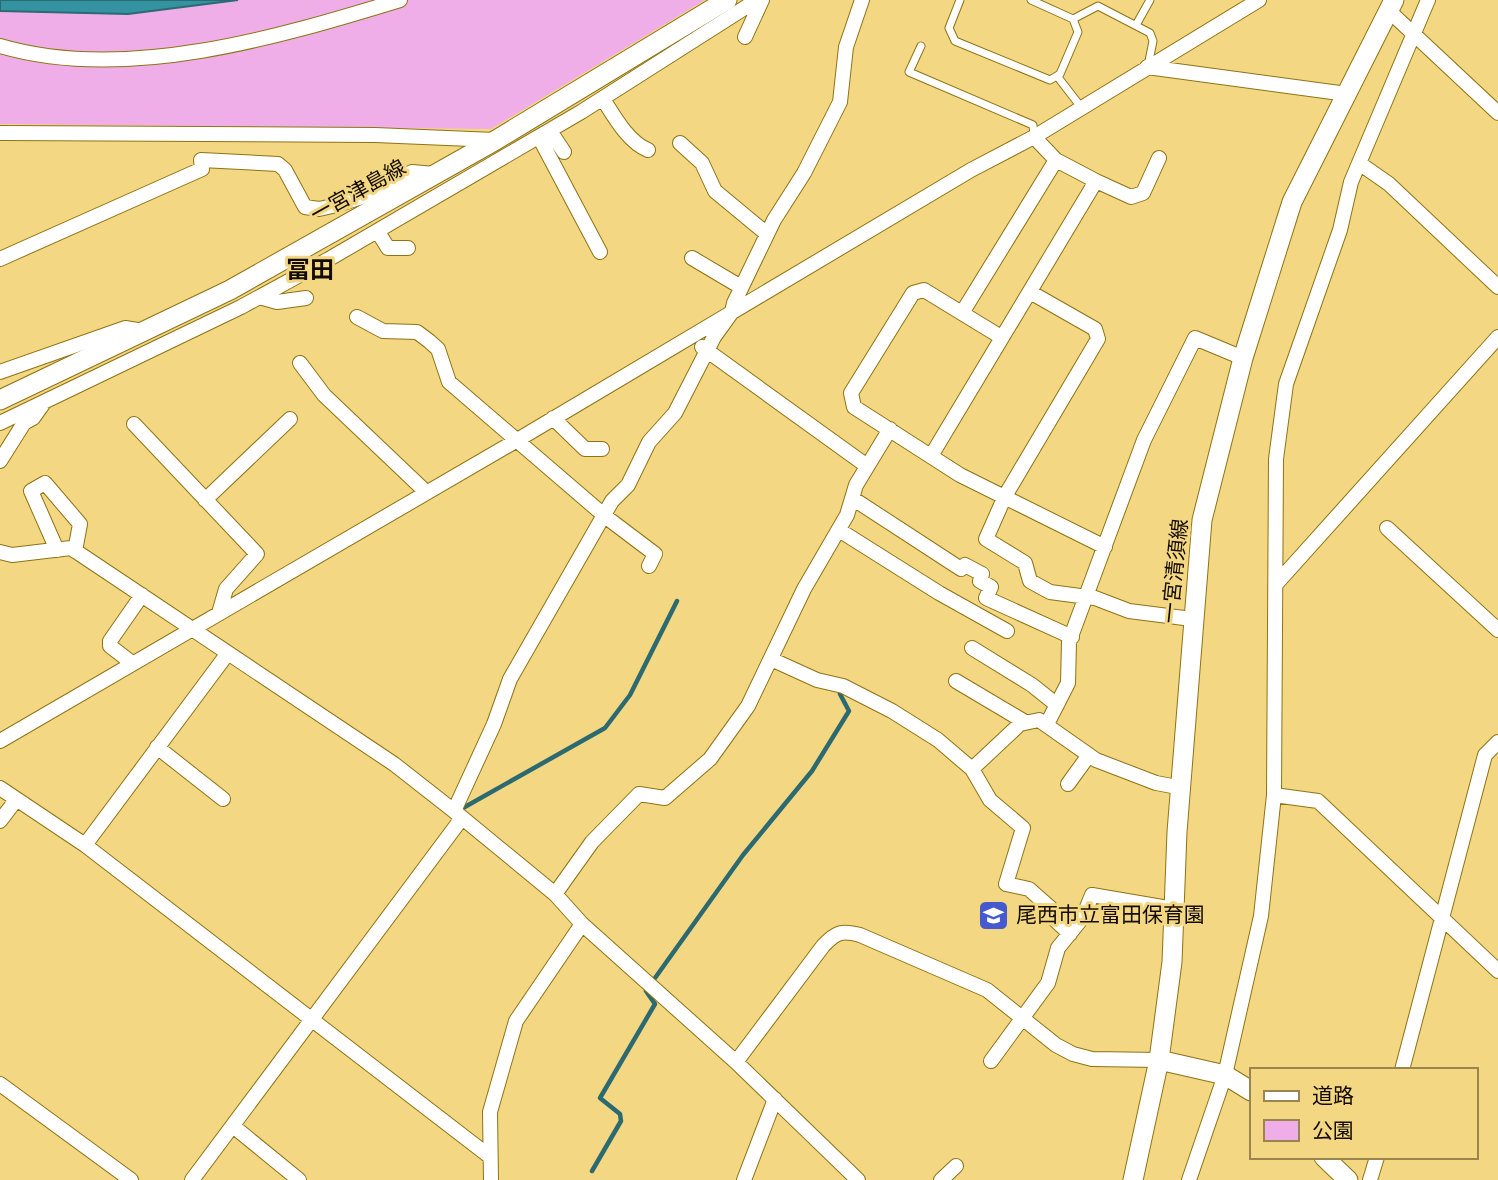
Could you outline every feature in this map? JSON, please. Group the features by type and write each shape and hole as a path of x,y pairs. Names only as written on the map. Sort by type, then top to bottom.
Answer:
{"main road":[{"name":"一宮津島線","path":"0,400 230,289 496,140 727,0"},
{"name":"一宮清須線","path":"1133,1180 1159,1060 1172,962 1177,832 1183,788 1192,619 1202,520 1243,358 1292,202 1391,5"},
{"path":"1159,1060 1226,1074 1250,1090"},
{"path":"1326,1159 1348,1180"}],"street":[{"path":"0,46 25,54 67,57 153,56 212,50 308,28 400,0"},
{"path":"745,37 759,0"},
{"path":"0,423 259,297 377,232 604,99 759,0"},
{"path":"192,1180 313,1021 458,815 510,679 606,517 612,501 628,485 649,442 675,413 707,351 732,312 767,234 804,173 840,102 846,47 862,0"},
{"path":"0,741 519,439 971,170 1034,136 1259,0"},
{"path":"1189,1180 1226,1074 1261,916 1274,795 1276,458 1286,384 1359,163 1428,0"},
{"path":"1391,5 1413,33 1498,113"},
{"path":"1147,67 1347,94"},
{"path":"604,99 615,120 641,147 648,150"},
{"path":"0,133 375,135 496,140"},
{"path":"544,134 564,152"},
{"path":"544,134 600,252"},
{"path":"1034,136 1056,160 1131,197 1143,193 1159,158"},
{"path":"680,144 702,163 715,191 767,234"},
{"path":"0,260 202,169 201,160 278,163 285,170 305,207 319,209 368,195 412,172 435,174"},
{"path":"962,313 1056,160"},
{"path":"1359,163 1389,184 1494,276"},
{"path":"931,456 1096,181"},
{"path":"377,232 388,248 408,248"},
{"path":"692,258 741,288"},
{"path":"1001,337 924,290 913,293 851,393 854,407 960,475 1005,496 1043,519 1105,547"},
{"path":"1030,292 1095,329 1098,339 1005,496 986,539 1026,563 1034,586 1049,592 1086,597 1129,611 1192,619"},
{"path":"259,297 277,302 306,298"},
{"path":"356,317 383,331 417,332 429,341 438,349 449,382 519,439 606,517 655,554 649,566"},
{"path":"0,372 125,328 144,331"},
{"path":"1277,583 1498,337"},
{"path":"689,338 867,466"},
{"path":"1047,724 1068,683 1066,657 1072,637 1144,440 1195,338 1243,358"},
{"path":"300,363 324,395 426,492"},
{"path":"0,461 24,423 33,418 43,403"},
{"path":"553,418 585,449 601,449"},
{"path":"205,500 289,419"},
{"path":"134,424 257,554 226,589 219,613"},
{"path":"555,894 592,842 639,794 665,798 710,759 748,706 773,660 804,589 839,530 867,466 890,429"},
{"path":"57,550 31,491 33,487 45,483 85,521 75,551"},
{"path":"852,498 961,569 965,565 982,574 979,580 991,587 986,598 1072,637"},
{"path":"1387,528 1498,630"},
{"path":"839,530 939,593 1007,631"},
{"path":"0,552 12,555 57,550 75,551 394,764 555,894 582,924 736,1062 858,1180"},
{"path":"132,663 110,646 110,641 142,595"},
{"path":"972,648 1032,685 1057,705"},
{"path":"85,845 228,653"},
{"path":"773,660 817,680 843,686 892,711 938,740 972,769 990,800 1023,828 1006,884 1029,889 1055,912 1055,920 1070,934"},
{"path":"956,681 1025,722"},
{"path":"972,769 1025,722 1039,720 1089,755 1128,774 1183,788"},
{"path":"1403,1068 1485,755 1498,742"},
{"path":"157,747 223,799"},
{"path":"1068,784 1089,755"},
{"path":"0,788 85,845 489,1156"},
{"path":"1274,795 1318,801 1498,971"},
{"path":"0,821 16,800"},
{"path":"991,1061 1048,983 1058,948 1083,918 1092,895 1174,909"},
{"path":"491,1180 490,1112 516,1021 582,924"},
{"path":"736,1062 823,946 834,934 843,931 860,935 987,990 1056,1045 1073,1054 1118,1061 1159,1060"},
{"path":"0,1084 131,1180"},
{"path":"744,1180 775,1099"},
{"path":"233,1126 299,1180"},
{"path":"1370,1180 1376,1159"},
{"path":"941,1180 956,1166"}],"lane":[{"path":"960,0 949,28 955,41 1049,80 1057,76 1078,32 1073,19 1031,0"},
{"path":"1136,24 1150,0"},
{"path":"1073,19 1098,6 1150,33 1153,41 1147,67"},
{"path":"921,46 909,72 1033,125 1034,136"},
{"path":"1057,76 1081,107"}],"green space":[{"path":"30,0 705,0 491,129 0,124 0,7"}],"water":[{"path":"0,0 238,0 128,14 0,11"}],"waterway":[{"path":"463,808 605,728 630,695 677,601"},
{"path":"655,978 743,855 812,771 849,711 840,694"},
{"path":"592,1171 621,1121 620,1114 600,1098 655,1004 646,991"}],"place":[{"name":"尾西市立富田保育園","path":"993,915"}],"district":[{"name":"冨田","path":"310,270"}]}
